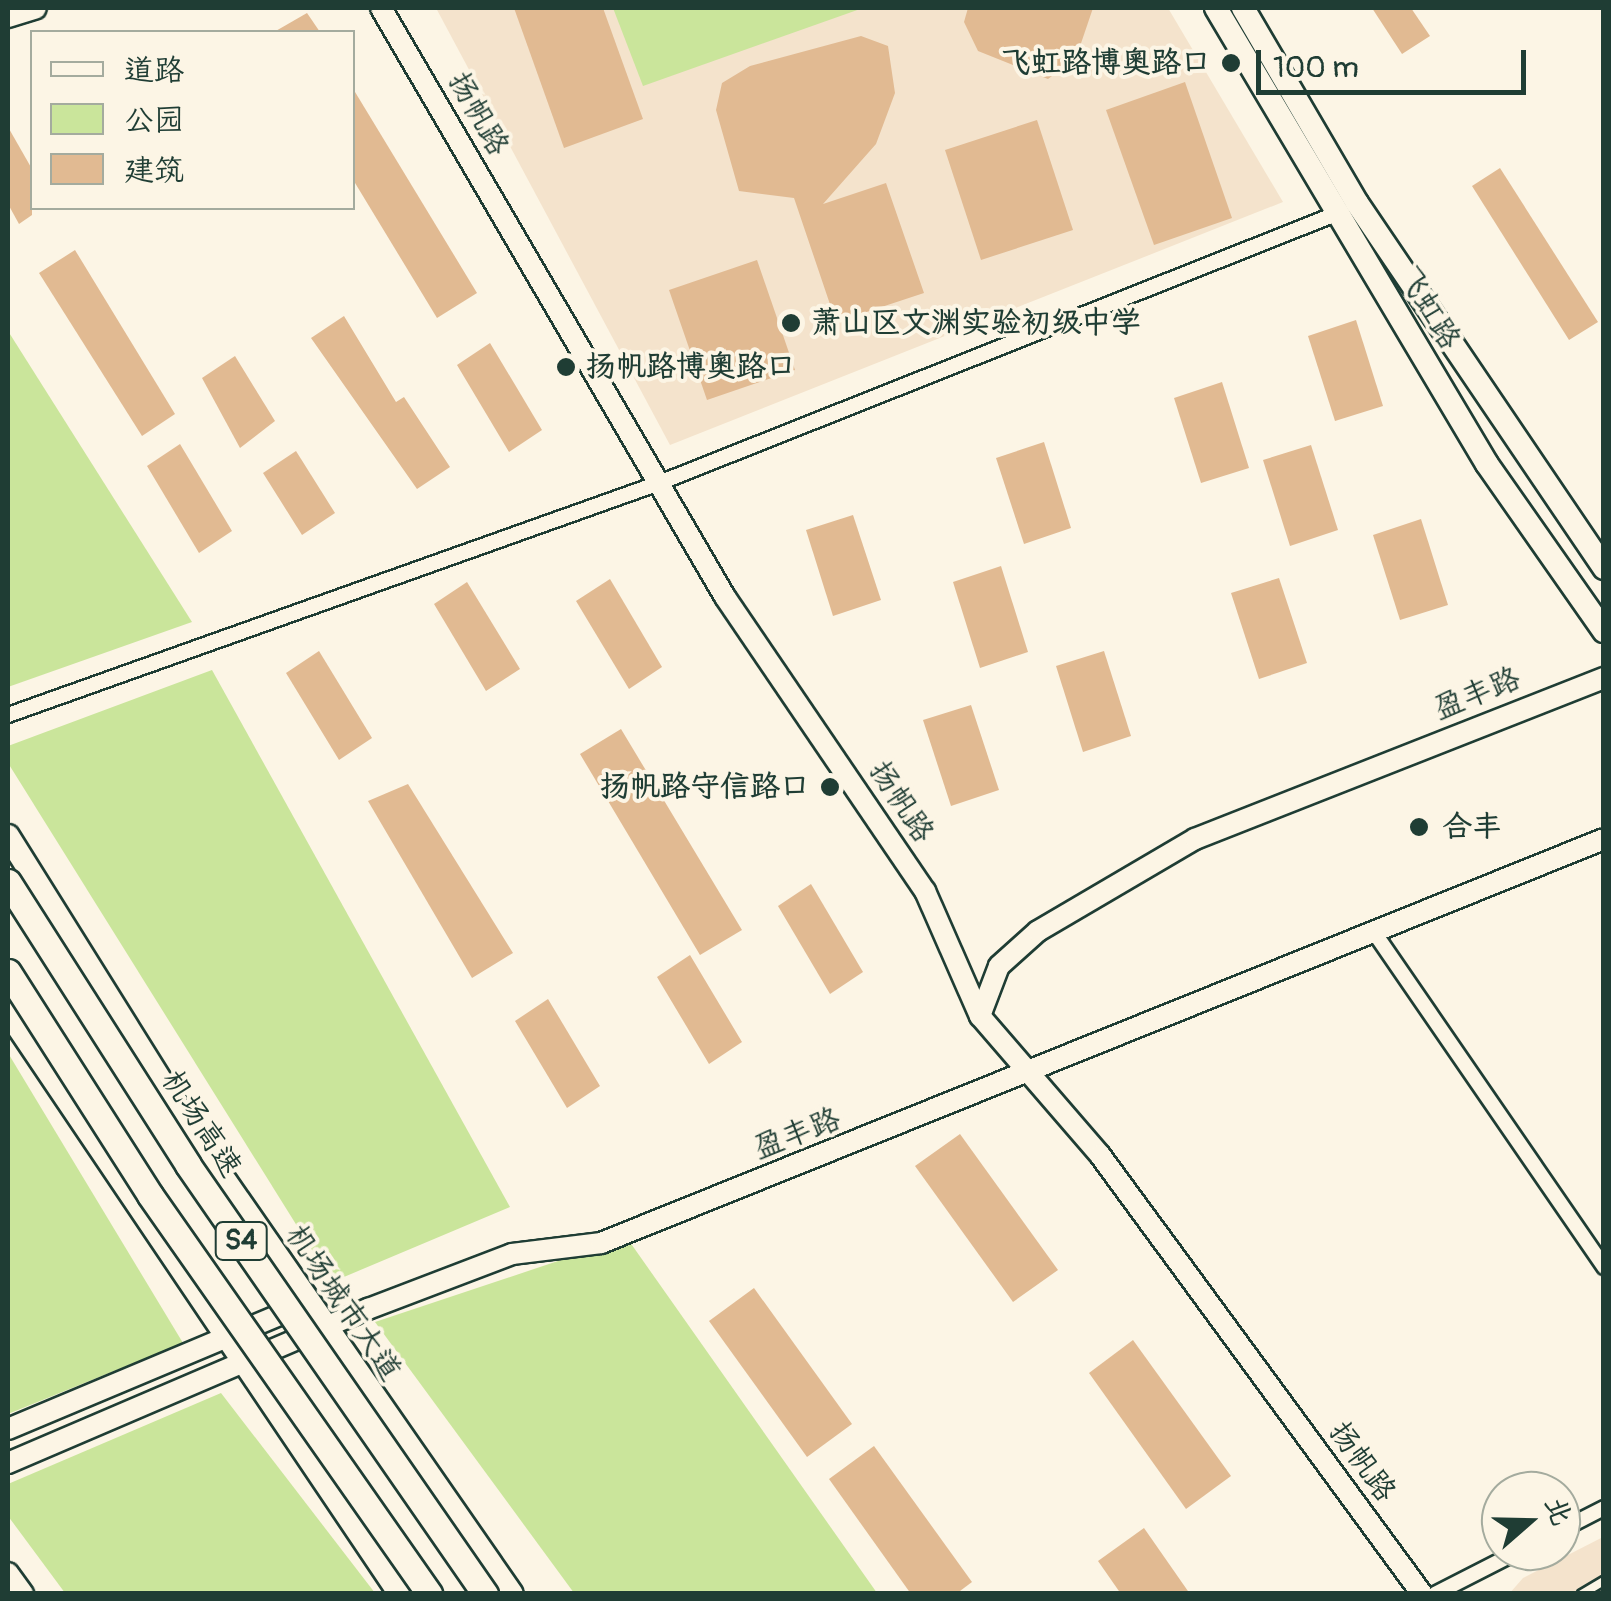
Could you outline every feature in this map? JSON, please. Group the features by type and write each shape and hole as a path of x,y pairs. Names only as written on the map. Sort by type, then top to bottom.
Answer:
{"highway":[{"name":"机场高速","path":"8,882 188,1164 485,1594"},
{"name":"S4","path":"8,972 150,1195 429,1594"}],"main road":[{"path":"8,16 35,8"},
{"name":"扬帆路","path":"381,8 725,597 924,890 980,1016 1026,1076 1100,1156 1422,1594"},
{"name":"飞虹路","path":"1216,8 1487,464 1604,630"},
{"name":"飞虹路","path":"1243,8 1368,219 1604,568"},
{"name":"盈丰路","path":"980,1016 999,966 1038,931 1194,839 1604,678"},
{"name":"机场城市大道","path":"8,836 306,1303 512,1594"},
{"name":"盈丰路","path":"8,1463 512,1254 601,1243 1026,1076 1604,839"},
{"path":"8,1012 222,1339 400,1594"},
{"path":"8,1429 306,1303"},
{"path":"8,1572 23,1594"}],"street":[{"path":"8,715 658,484 1338,214"},
{"path":"1376,934 1604,1268"},
{"path":"1581,1520 1604,1508"},
{"path":"1435,1594 1481,1570"}],"lane":[{"path":"1582,1594 1604,1581"}],"shaded area":[{"name":"萧山区文渊实验初级中学","path":"436,8 1168,8 1283,202 670,445"},
{"path":"1603,1537 1603,1593 1509,1594 1523,1578 1537,1571 1581,1571 1581,1548"}],"green space":[{"path":"613,8 863,8 643,86"},
{"path":"8,331 192,622 8,687"},
{"path":"212,670 510,1207 332,1282 8,763 8,746"},
{"path":"8,1053 183,1343 8,1414"},
{"path":"627,1238 877,1593 574,1593 375,1322"},
{"path":"221,1393 375,1593 65,1593 8,1516 8,1484"}],"building":[{"path":"514,8 603,8 643,119 564,148"},
{"path":"968,8 1093,8 1076,58 1048,79 978,51 964,22"},
{"path":"1372,8 1411,8 1430,36 1402,54"},
{"path":"307,13 319,30 277,30"},
{"path":"861,36 888,46 895,93 876,144 823,204 886,183 924,293 836,322 794,198 739,191 716,110 722,83 750,66"},
{"path":"1185,82 1232,218 1154,245 1106,110"},
{"path":"355,92 477,293 437,318 355,183"},
{"path":"1037,120 1073,230 981,260 945,150"},
{"path":"8,127 30,166 32,215 19,224 8,204"},
{"path":"1500,168 1598,322 1569,340 1472,186"},
{"path":"75,250 175,414 142,436 39,273"},
{"path":"757,260 795,370 707,400 669,290"},
{"path":"344,316 396,402 404,397 450,467 417,489 311,338"},
{"path":"1356,320 1383,406 1335,421 1308,336"},
{"path":"490,343 542,430 509,452 457,365"},
{"path":"235,356 275,421 240,448 202,378"},
{"path":"1222,382 1249,468 1201,483 1174,398"},
{"path":"1044,442 1071,528 1024,544 996,458"},
{"path":"180,444 232,531 199,553 147,466"},
{"path":"1311,445 1338,530 1290,546 1263,460"},
{"path":"296,451 335,513 302,535 263,473"},
{"path":"853,515 881,600 833,616 806,530"},
{"path":"1421,519 1448,605 1400,620 1373,535"},
{"path":"1001,566 1028,652 980,668 953,582"},
{"path":"1279,578 1307,663 1259,679 1231,593"},
{"path":"610,579 662,667 629,689 576,601"},
{"path":"467,582 520,669 486,691 434,604"},
{"path":"319,651 372,738 339,760 286,673"},
{"path":"1104,651 1131,736 1083,752 1056,666"},
{"path":"971,705 999,790 951,806 923,720"},
{"path":"621,729 742,930 700,955 580,754"},
{"path":"408,784 513,953 472,978 368,801"},
{"path":"811,884 863,972 830,994 778,906"},
{"path":"690,955 742,1042 709,1064 657,977"},
{"path":"548,999 600,1086 567,1108 515,1021"},
{"path":"960,1134 1058,1270 1013,1302 915,1166"},
{"path":"754,1288 852,1424 807,1457 709,1321"},
{"path":"1133,1340 1231,1476 1186,1509 1089,1373"},
{"path":"874,1446 972,1582 956,1594 911,1594 829,1479"},
{"path":"1144,1528 1190,1594 1121,1594 1098,1561"}],"place":[{"name":"飞虹路博奥路口","path":"1231,63"},
{"name":"萧山区文渊实验初级中学","path":"791,323"},
{"name":"扬帆路博奥路口","path":"566,367"},
{"name":"扬帆路守信路口","path":"830,787"},
{"name":"合丰","path":"1419,827"}]}
